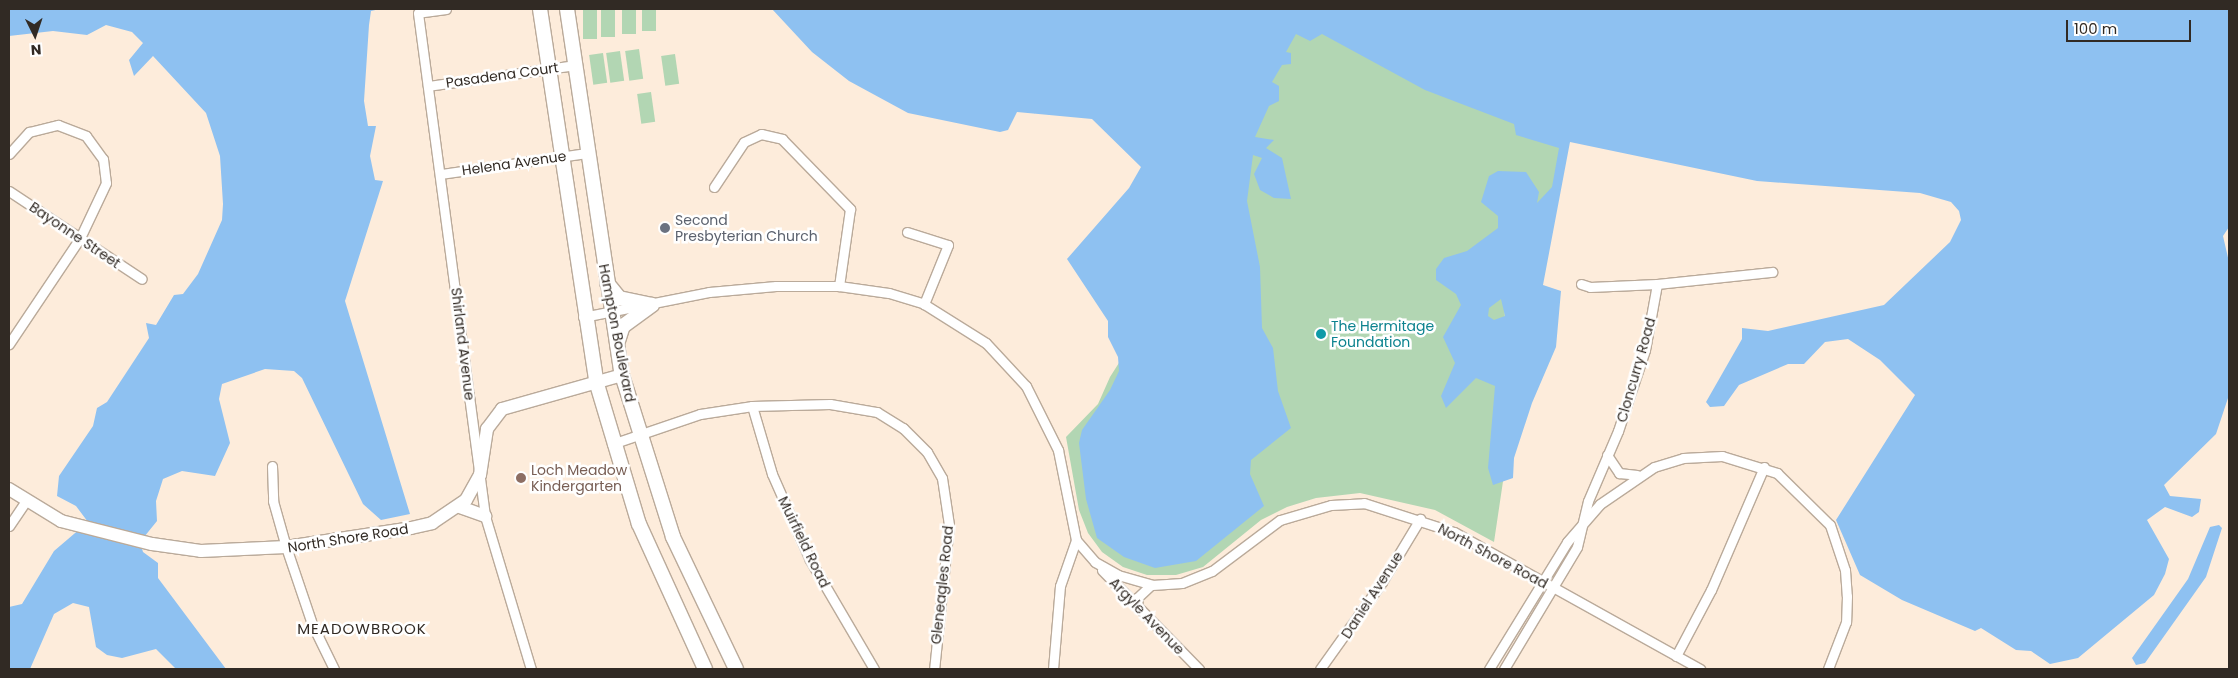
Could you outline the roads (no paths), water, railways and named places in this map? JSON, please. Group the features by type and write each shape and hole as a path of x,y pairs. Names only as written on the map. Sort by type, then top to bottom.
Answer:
{"main road":[{"name":"Hampton Boulevard","path":"540,9 583,317 596,381 612,444 660,577 705,669"},
{"name":"Hampton Boulevard","path":"567,9 610,313 622,375 638,435 677,546 736,669"},
{"path":"606,281 619,298 652,305"},
{"path":"617,350 623,326 652,305"}],"street":[{"name":"Shirland Avenue","path":"446,9 418,13 441,174 485,516 531,669"},
{"name":"Pasadena Court","path":"428,86 575,65"},
{"path":"9,154 16,143 36,130 58,125 86,136 103,159 106,183 80,238 9,344"},
{"path":"714,186 744,142 761,134 782,139 850,209 840,286"},
{"name":"Helena Avenue","path":"441,174 587,153"},
{"name":"Bayonne Street","path":"9,191 142,279"},
{"path":"907,232 948,245 924,304"},
{"path":"1581,284 1593,287 1657,284 1772,272"},
{"name":"Cloncurry Road","path":"1504,669 1554,588 1577,546 1578,532 1645,350 1657,284"},
{"name":"North Shore Road","path":"583,317 750,287 840,286 924,304 986,343 1026,386 1058,450 1076,540 1095,562 1118,575 1152,585 1198,578 1262,530 1315,508 1364,503 1420,519 1454,532 1700,669"},
{"name":"North Shore Road","path":"9,489 61,521 152,544 233,552 286,548 432,524 460,506 480,476 487,429 502,409 622,375"},
{"name":"Gleneagles Road","path":"612,444 700,414 752,406 830,404 877,412 903,428 927,452 942,478 949,525 934,669"},
{"name":"Muirfield Road","path":"752,406 772,474 810,560 874,669"},
{"path":"1607,455 1619,473 1640,474"},
{"path":"1578,532 1600,504 1640,474 1669,462 1706,456 1764,467 1814,505 1839,547 1845,570 1846,622 1828,669"},
{"path":"272,466 274,501 286,548 312,624 334,669"},
{"path":"1676,656 1711,590 1764,467"},
{"path":"9,526 26,501"},
{"path":"460,506 485,516"},
{"name":"Daniel Avenue","path":"1320,669 1382,582 1420,519"},
{"name":"Cloncurry Road","path":"1489,669 1544,583 1567,542 1578,532"},
{"path":"1053,669 1060,586 1076,540"},
{"name":"Argyle Avenue","path":"1095,562 1199,669"},
{"path":"1138,608 1137,598 1152,585"}],"water":[{"path":"9,9 380,9 371,11 364,101 368,126 376,126 370,156 375,180 383,181 345,301 410,514 381,520 363,504 302,378 294,371 265,369 222,384 219,399 230,443 215,476 182,471 163,479 156,501 157,521 140,542 143,552 158,563 158,578 226,669 176,669 156,649 122,658 107,655 96,647 89,607 73,603 54,614 30,669 9,669 9,607 22,604 54,551 88,522 76,506 57,496 59,476 93,426 97,408 107,402 149,338 146,323 156,325 174,295 183,294 198,274 222,220 223,204 220,156 206,113 153,56 134,76 129,60 143,43 132,32 106,25 87,35 53,31 9,36"},
{"path":"772,9 2229,9 2229,227 2223,236 2229,262 2229,395 2216,434 2164,485 2170,496 2201,499 2199,512 2192,517 2165,507 2147,520 2169,559 2165,574 2154,595 2078,658 2050,664 2031,651 2016,650 1981,628 1975,631 1902,600 1860,575 1836,520 1915,395 1880,360 1848,339 1825,342 1804,364 1788,364 1739,385 1724,406 1710,407 1706,402 1742,339 1742,328 1768,331 1884,305 1950,242 1961,220 1959,211 1951,202 1920,193 1757,181 1570,142 1543,285 1561,291 1556,347 1532,403 1514,458 1513,478 1493,485 1488,468 1495,386 1476,378 1446,408 1441,396 1455,363 1443,337 1461,305 1456,294 1436,280 1436,269 1444,258 1467,251 1498,228 1498,216 1481,202 1489,176 1498,171 1526,172 1539,192 1537,203 1552,187 1559,148 1516,135 1514,124 1425,90 1322,34 1310,41 1296,34 1286,52 1291,53 1291,64 1282,65 1272,82 1279,86 1279,101 1269,106 1255,137 1274,140 1266,148 1282,158 1291,199 1274,198 1260,190 1254,174 1262,158 1253,155 1247,201 1260,267 1262,328 1273,348 1278,391 1291,428 1251,460 1250,474 1264,506 1196,561 1155,568 1124,557 1097,538 1086,499 1079,443 1082,430 1110,390 1119,371 1118,357 1108,337 1108,321 1067,259 1129,188 1141,167 1092,119 1017,112 1008,130 1000,132 908,113 849,81 812,52","holes":["1501,299 1505,316 1494,320 1488,316 1489,308"]},
{"path":"2219,525 2222,528 2206,577 2145,663 2136,665 2132,658 2188,579 2210,527"}],"place":[{"name":"Second Presbyterian Church","path":"665,228"},
{"name":"The Hermitage Foundation","path":"1321,334"},
{"name":"Loch Meadow Kindergarten","path":"521,478"}],"district":[{"name":"MEADOWBROOK","path":"362,629"}]}
